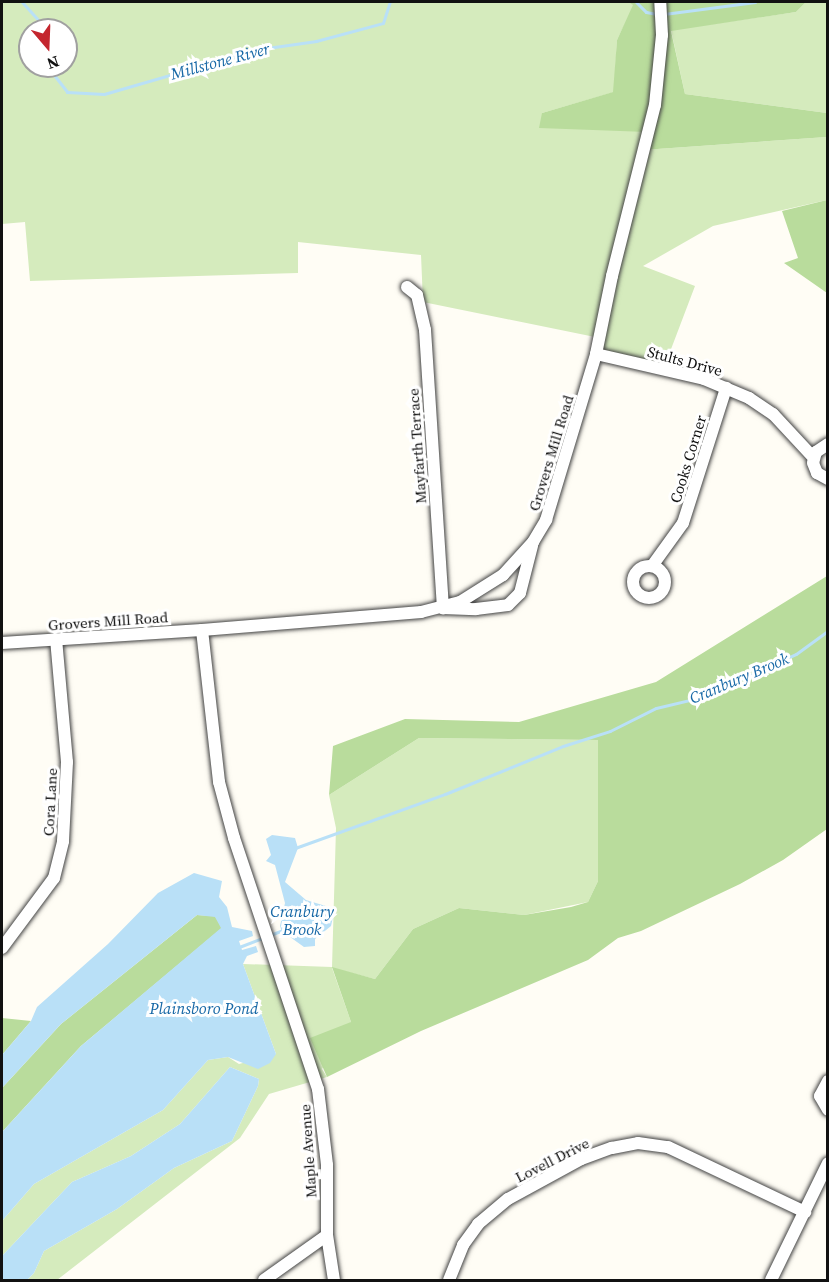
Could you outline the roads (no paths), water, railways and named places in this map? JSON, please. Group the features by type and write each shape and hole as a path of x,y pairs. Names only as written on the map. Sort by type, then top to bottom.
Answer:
{"street":[{"name":"Grovers Mill Road","path":"2,643 421,612 443,608 483,590 503,575 533,542 554,501 596,354 612,276 655,105 662,34 660,2"},
{"name":"Mayfarth Terrace","path":"407,287 417,295 425,330 443,608"},
{"name":"Stults Drive","path":"596,354 704,379 749,398 773,414 813,457 814,469 828,479"},
{"name":"Cooks Corner","path":"652,566 683,523 688,512 726,388"},
{"path":"813,457 820,448 828,444"},
{"path":"443,608 476,609 508,605 515,600 520,593 533,542"},
{"name":"Maple Avenue","path":"202,630 219,782 234,838 311,1062 320,1098 327,1165 327,1235 334,1281"},
{"name":"Cora Lane","path":"2,948 54,878 63,841 67,762 56,639"},
{"path":"828,1081 820,1096 828,1110"},
{"name":"Lovell Drive","path":"449,1281 463,1245 478,1224 508,1199 581,1159 612,1148 638,1143 668,1147 805,1212"},
{"path":"771,1281 828,1163"},
{"path":"264,1281 327,1235"}],"water":[{"name":"Cranbury Brook","path":"272,835 295,838 298,848 285,882 306,900 329,907 333,917 331,926 315,939 315,946 304,947 290,937 284,938 280,926 285,903 275,865 266,861 271,855 266,839"},
{"name":"Plainsboro Pond","path":"194,873 222,881 219,897 227,907 232,927 252,931 253,936 239,941 242,950 256,946 258,952 247,956 243,964 276,1054 270,1063 258,1069 228,1057 208,1060 163,1110 34,1184 2,1221 2,1132 81,1046 221,928 215,917 197,915 61,1024 2,1088 2,1055 31,1021 37,1007 108,944 158,893"},
{"path":"230,1067 259,1079 258,1086 232,1141 174,1168 117,1209 44,1251 34,1273 27,1280 2,1280 2,1256 72,1182 131,1156 180,1124"}],"waterway":[{"name":"Millstone River","path":"22,2 36,18"},
{"name":"Millstone River","path":"56,78 67,92 104,94 260,49 316,41 383,23 390,2"},
{"name":"Millstone River","path":"636,2 646,12 657,14"},
{"name":"Millstone River","path":"664,14 755,2"},
{"name":"Cranbury Brook","path":"295,848 445,794 563,746 610,731 656,708 702,697 796,654 828,631"},
{"name":"Cranbury Brook","path":"270,935 283,930"},
{"name":"Cranbury Brook","path":"239,947 263,938"}]}
